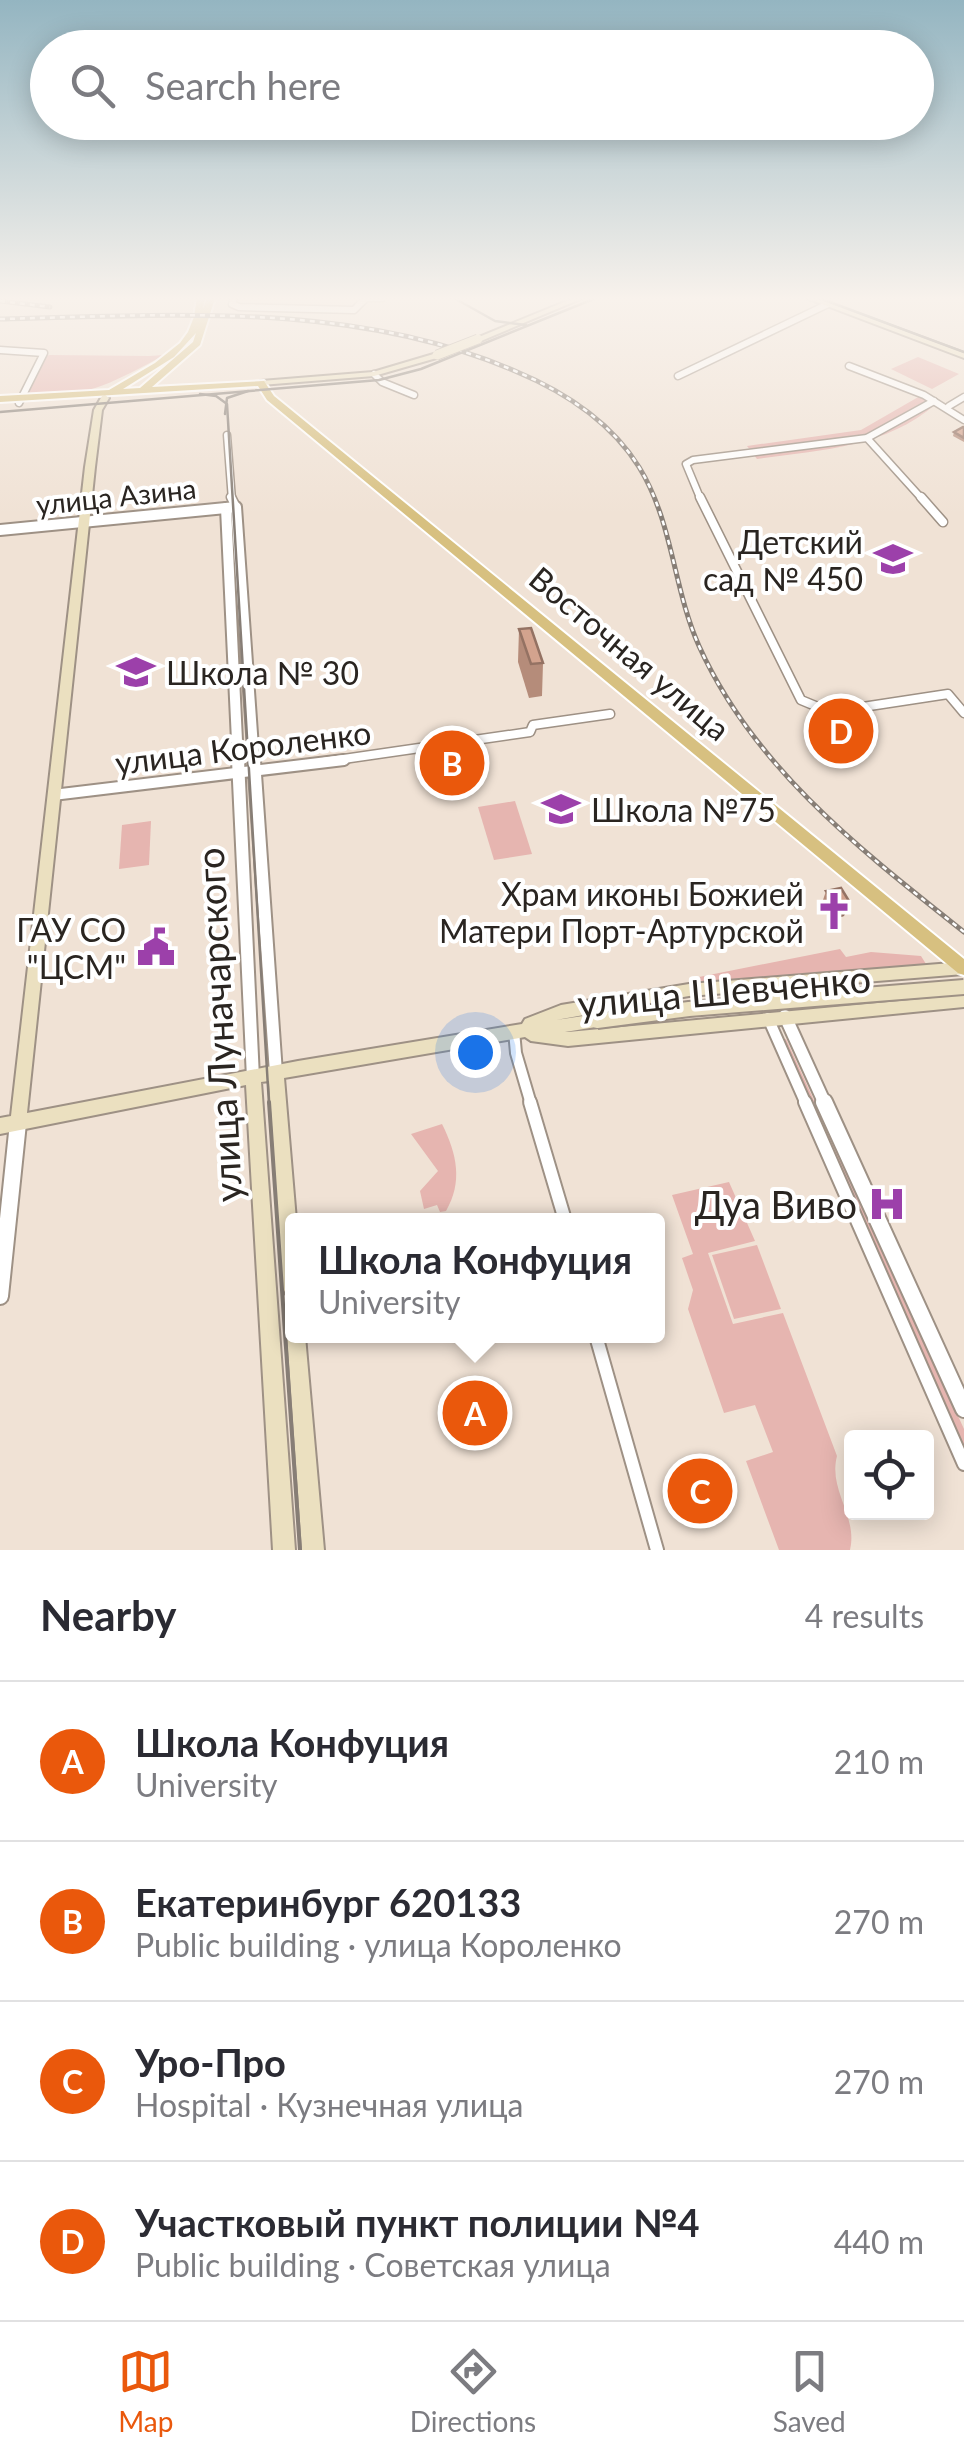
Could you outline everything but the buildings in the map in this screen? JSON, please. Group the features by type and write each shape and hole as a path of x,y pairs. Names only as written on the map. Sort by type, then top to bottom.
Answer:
{"main road":[{"path":"9,1124 98,410 108,395 148,370"},
{"path":"139,393 165,370"},
{"path":"0,402 286,383 386,370"},
{"name":"Восточная улица","path":"260,385 964,968"},
{"name":"улица Шевченко","path":"514,1031 561,1011 689,990 964,968"},
{"path":"920,971 936,974 945,985 946,997 940,1003"},
{"name":"улица Шевченко","path":"9,1124 514,1031 689,1009 964,987"},
{"name":"улица Шевченко","path":"514,1031 568,1039 964,1001"},
{"name":"улица Луначарского","path":"276,1073 286,1213"},
{"name":"улица Луначарского","path":"253,1078 284,1550"},
{"path":"297,1343 312,1550"}],"street":[{"path":"20,401 35,370"},
{"path":"678,376 690,370"},
{"path":"862,370 949,406 964,420"},
{"path":"374,374 380,381 414,395"},
{"path":"949,406 964,397"},
{"path":"934,400 866,438 686,464 719,542 801,700 818,710 851,710 948,694 964,713"},
{"name":"улица Луначарского","path":"227,435 276,1073"},
{"path":"866,438 943,522"},
{"name":"улица Азина","path":"0,530 231,504"},
{"name":"улица Луначарского","path":"231,504 238,773 253,1078"},
{"name":"улица Короленко","path":"53,795 423,750 530,732 533,725 610,714"},
{"path":"786,1016 964,1409"},
{"path":"768,1018 964,1464"},
{"path":"514,1031 516,1053 562,1213"},
{"path":"0,1296 9,1124"},
{"path":"598,1343 657,1550"}],"shaded area":[{"path":"36,370 135,370 79,393 25,392"},
{"path":"894,370 950,370 959,374 932,389"},
{"path":"920,396 936,404 895,430 851,445 757,459 747,446 861,430"},
{"path":"515,801 532,854 494,860 478,807"},
{"path":"151,821 149,865 119,869 122,825"},
{"path":"840,949 846,957 871,952 921,956 926,964 692,987 689,979"},
{"path":"786,1039 964,1429 964,1450 780,1040"},
{"path":"442,1124 454,1157 456,1179 446,1211 440,1212 437,1205 424,1209 420,1191 438,1171 411,1134"},
{"path":"729,1182 755,1241 708,1253 733,1324 783,1313 837,1456 836,1480 844,1520 850,1526 850,1550 779,1550 746,1461 773,1452 755,1405 724,1413 688,1309 693,1290 682,1258 693,1254 672,1195"},
{"path":"757,1245 781,1309 734,1319 712,1255"}],"tram line":[{"path":"248,391 379,380 416,370"},
{"path":"205,395 248,391"},
{"path":"226,404 227,398 248,391"},
{"path":"200,394 205,395"},
{"path":"0,412 205,395"},
{"path":"205,395 226,404"},
{"path":"225,414 226,404"},
{"path":"226,404 269,1104"},
{"path":"269,1102 285,1333"},
{"path":"286,1343 300,1550"}],"railway":[{"path":"513,370 568,398 600,422 639,467 659,510 699,646 749,731 780,769 850,838 964,932"}],"place":[{"name":"Детский сад № 450","path":"893,559"},
{"name":"Школа № 30","path":"136,672"},
{"name":"Участковый пункт полиции №4","path":"841,731"},
{"name":"Екатеринбург 620133","path":"452,763"},
{"name":"Школа №75","path":"561,809"},
{"name":"Храм иконы Божией Матери Порт-Артурской","path":"834,911"},
{"name":"ГАУ СО \"ЦСМ\"","path":"156,947"},
{"name":"Дуа Виво","path":"887,1204"},
{"name":"Школа Конфуция","path":"475,1413"},
{"name":"Уро-Про","path":"700,1491"}]}
